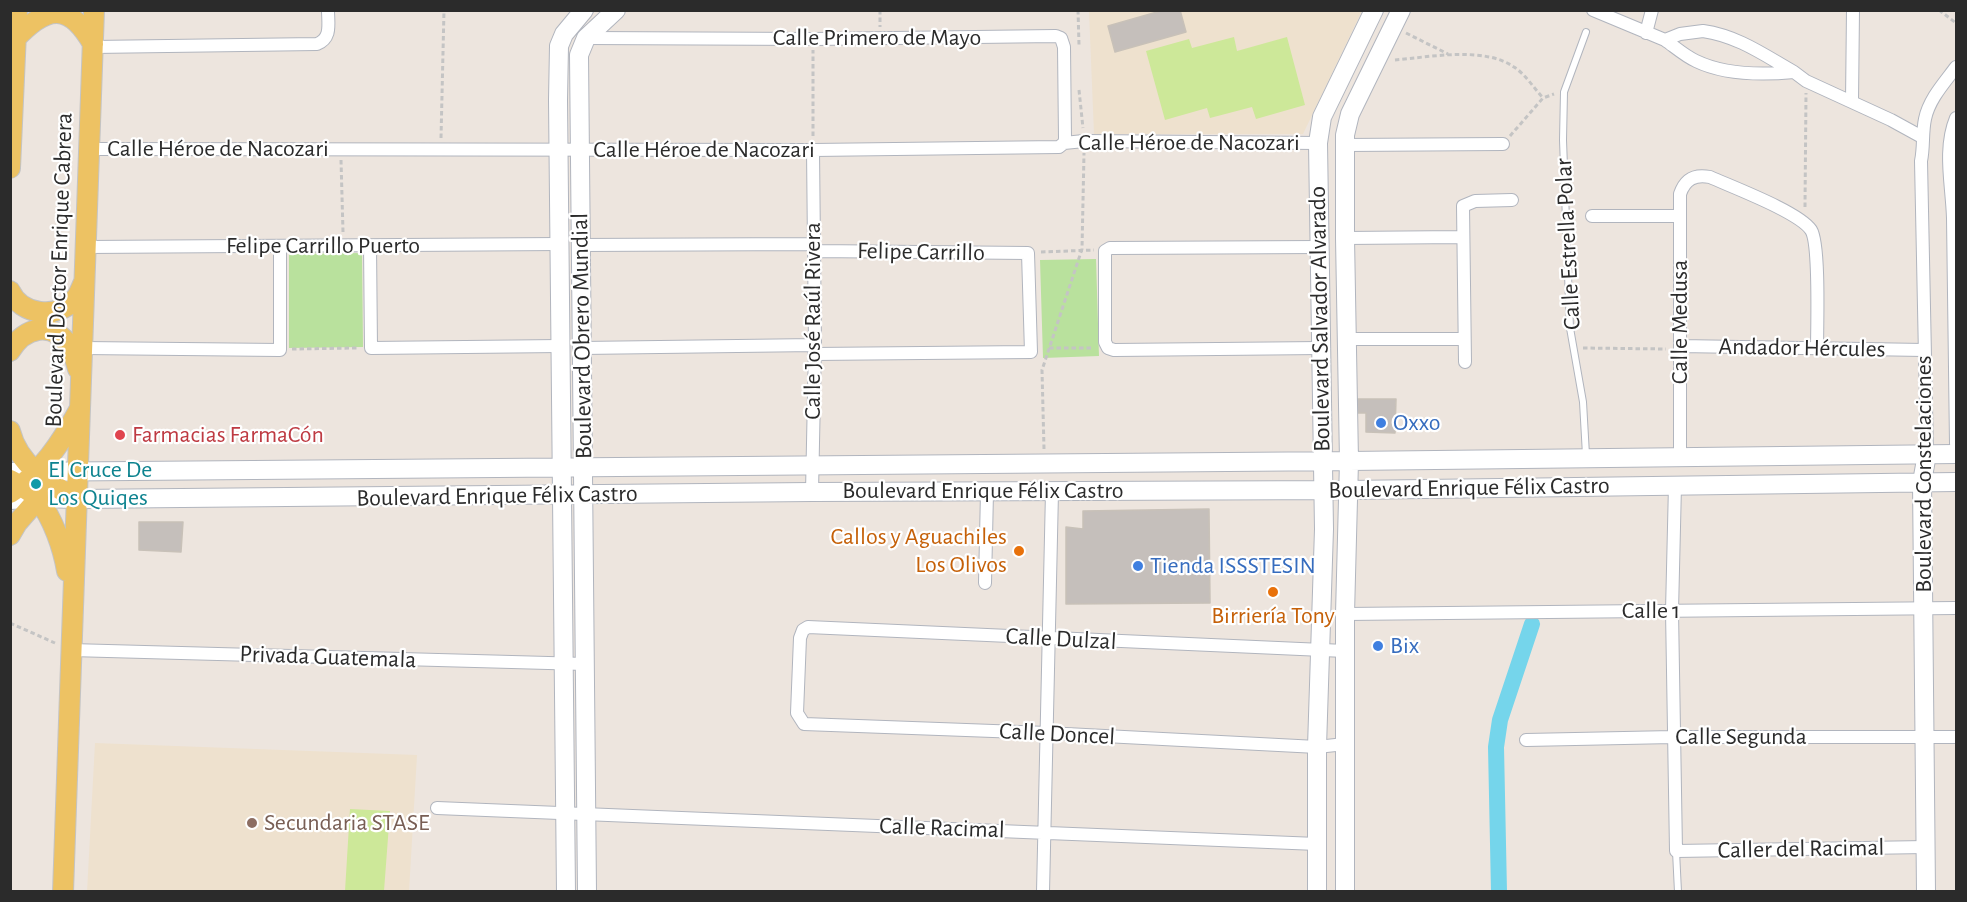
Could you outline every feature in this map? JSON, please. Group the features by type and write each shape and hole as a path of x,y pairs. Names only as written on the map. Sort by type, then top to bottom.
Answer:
{"main road":[{"path":"10,168 17,10"},
{"name":"Boulevard Doctor Enrique Cabrera","path":"63,891 94,10"},
{"path":"15,39 29,24 50,13 58,13 67,15 78,22 93,45"},
{"path":"10,291 20,304 43,313 68,305 76,298 84,282"},
{"path":"10,351 25,333 35,330 52,331 61,336 69,346 82,377"},
{"path":"13,486 36,471 51,455 80,408"},
{"path":"10,431 19,452 36,471 44,492 49,519 64,553 73,603"},
{"path":"10,535 17,523 44,492 78,470"},
{"path":"13,486 77,499"}],"street":[{"path":"93,45 317,44 324,42 327,37 327,10"},
{"name":"Boulevard Obrero Mundial","path":"566,891 567,814 561,495 560,46 564,34 584,10"},
{"path":"586,38 616,10"},
{"name":"Boulevard Salvador Alvarado","path":"1317,891 1317,747 1324,529 1318,143 1322,117 1374,10"},
{"path":"1593,10 1665,40 1687,56 1713,67 1757,74 1794,72"},
{"path":"1646,33 1652,10"},
{"path":"1852,101 1853,10"},
{"name":"Boulevard Salvador Alvarado","path":"1345,891 1345,614 1349,461 1344,238 1345,145 1350,114 1397,19"},
{"path":"1665,40 1680,34 1703,31 1740,40 1806,81 1852,101 1922,137"},
{"name":"Calle Primero de Mayo","path":"586,38 813,39 1056,36 1061,38 1064,47 1064,143"},
{"name":"Boulevard Obrero Mundial","path":"586,38 579,55 587,891"},
{"name":"Boulevard Constelaciones","path":"1926,891 1922,482 1927,454 1922,137 1925,117 1931,104 1956,67"},
{"name":"Boulevard Constelaciones","path":"1956,118 1949,148 1954,200 1956,444"},
{"name":"Calle Héroe de Nacozari","path":"89,149 813,150 1059,147 1064,143 1084,141 1318,143"},
{"path":"1345,145 1503,144"},
{"name":"Calle José Raúl Rivera","path":"812,492 813,150"},
{"name":"Calle Medusa","path":"1680,458 1680,194 1683,186 1694,177 1710,177 1790,214 1805,224"},
{"path":"1465,362 1463,206 1475,201 1512,200"},
{"path":"1319,212 1346,211"},
{"path":"1592,216 1680,216"},
{"path":"1805,224 1811,230 1816,247 1817,349"},
{"path":"1344,238 1462,237"},
{"name":"Felipe Carrillo Puerto","path":"86,247 560,244"},
{"path":"370,245 371,348 560,346"},
{"name":"Felipe Carrillo","path":"580,245 814,247 1028,253"},
{"path":"83,348 280,350 280,246"},
{"path":"1320,247 1110,248 1105,251 1105,342 1108,348 1114,350 1321,348"},
{"path":"582,348 1031,351 1028,253"},
{"path":"560,302 581,303"},
{"path":"1346,339 1464,339"},
{"name":"Andador Hércules","path":"1680,346 1924,350"},
{"path":"1322,382 1347,382"},
{"name":"Boulevard Enrique Félix Castro","path":"36,471 1956,454"},
{"name":"Boulevard Enrique Félix Castro","path":"77,499 1348,490 1956,482"},
{"path":"1675,485 1672,610 1676,851"},
{"path":"985,583 987,492"},
{"path":"1043,891 1052,492"},
{"name":"Calle 1","path":"1345,614 1956,608"},
{"name":"Calle Dulzal","path":"799,718 797,702 800,638 803,630 808,627 1345,651"},
{"name":"Privada Guatemala","path":"72,650 585,664"},
{"name":"Calle Doncel","path":"799,718 804,723 1317,747 1345,744"},
{"name":"Calle Segunda","path":"1526,740 1673,737 1956,737"},
{"name":"Calle Racimal","path":"437,808 1044,831 1317,844"},
{"name":"Caller del Racimal","path":"1676,851 1926,847"}],"lane":[{"name":"Calle Estrella Polar","path":"1586,32 1564,92 1563,140 1570,328 1583,402 1586,459"},
{"path":"1676,851 1678,891"}],"path":[{"path":"441,149 444,10"},
{"path":"1078,10 1079,55"},
{"path":"1939,10 1956,23"},
{"path":"1397,19 1450,55"},
{"path":"813,39 813,150"},
{"path":"1376,61 1467,54 1499,60 1515,67 1543,98"},
{"path":"1805,224 1806,81"},
{"path":"1044,463 1042,370 1082,249 1084,141 1079,88"},
{"path":"1503,144 1543,98 1564,92"},
{"path":"340,150 344,245"},
{"path":"1028,253 1082,249 1105,251"},
{"path":"1575,348 1668,349 1680,346"},
{"path":"280,350 371,348"},
{"path":"1031,351 1049,348 1108,348"},
{"path":"10,623 72,650"}],"shaded area":[{"path":"1089,11 1362,11 1303,134 1094,134"},
{"name":"Secundaria STASE","path":"95,743 417,755 409,891 87,892"}],"green space":[{"path":"1234,37 1237,51 1287,37 1305,105 1256,119 1252,107 1210,118 1207,108 1165,120 1146,51 1189,39 1192,48"},
{"path":"362,253 363,347 289,348 289,254"},
{"path":"1096,259 1099,356 1043,358 1040,260"},
{"path":"350,809 390,811 384,891 345,891"}],"building":[{"path":"1164,10 1180,10 1186,32 1115,52 1108,26"},
{"name":"Oxxo","path":"1353,399 1396,399 1395,433 1366,432 1366,413 1353,413"},
{"name":"Tienda ISSSTESIN","path":"1209,509 1210,603 1066,604 1066,527 1083,529 1083,511"},
{"path":"139,522 183,522 181,552 139,550"}],"waterway":[{"path":"1499,892 1496,747 1500,720 1532,624"}],"place":[{"name":"Oxxo","path":"1381,423"},
{"name":"Farmacias FarmaCón","path":"120,435"},
{"name":"El Cruce De Los Quiqes","path":"36,484"},
{"name":"Callos y Aguachiles Los Olivos","path":"1019,551"},
{"name":"Tienda ISSSTESIN","path":"1138,566"},
{"name":"Birriería Tony","path":"1273,592"},
{"name":"Bix","path":"1378,646"},
{"name":"Secundaria STASE","path":"252,823"}]}
